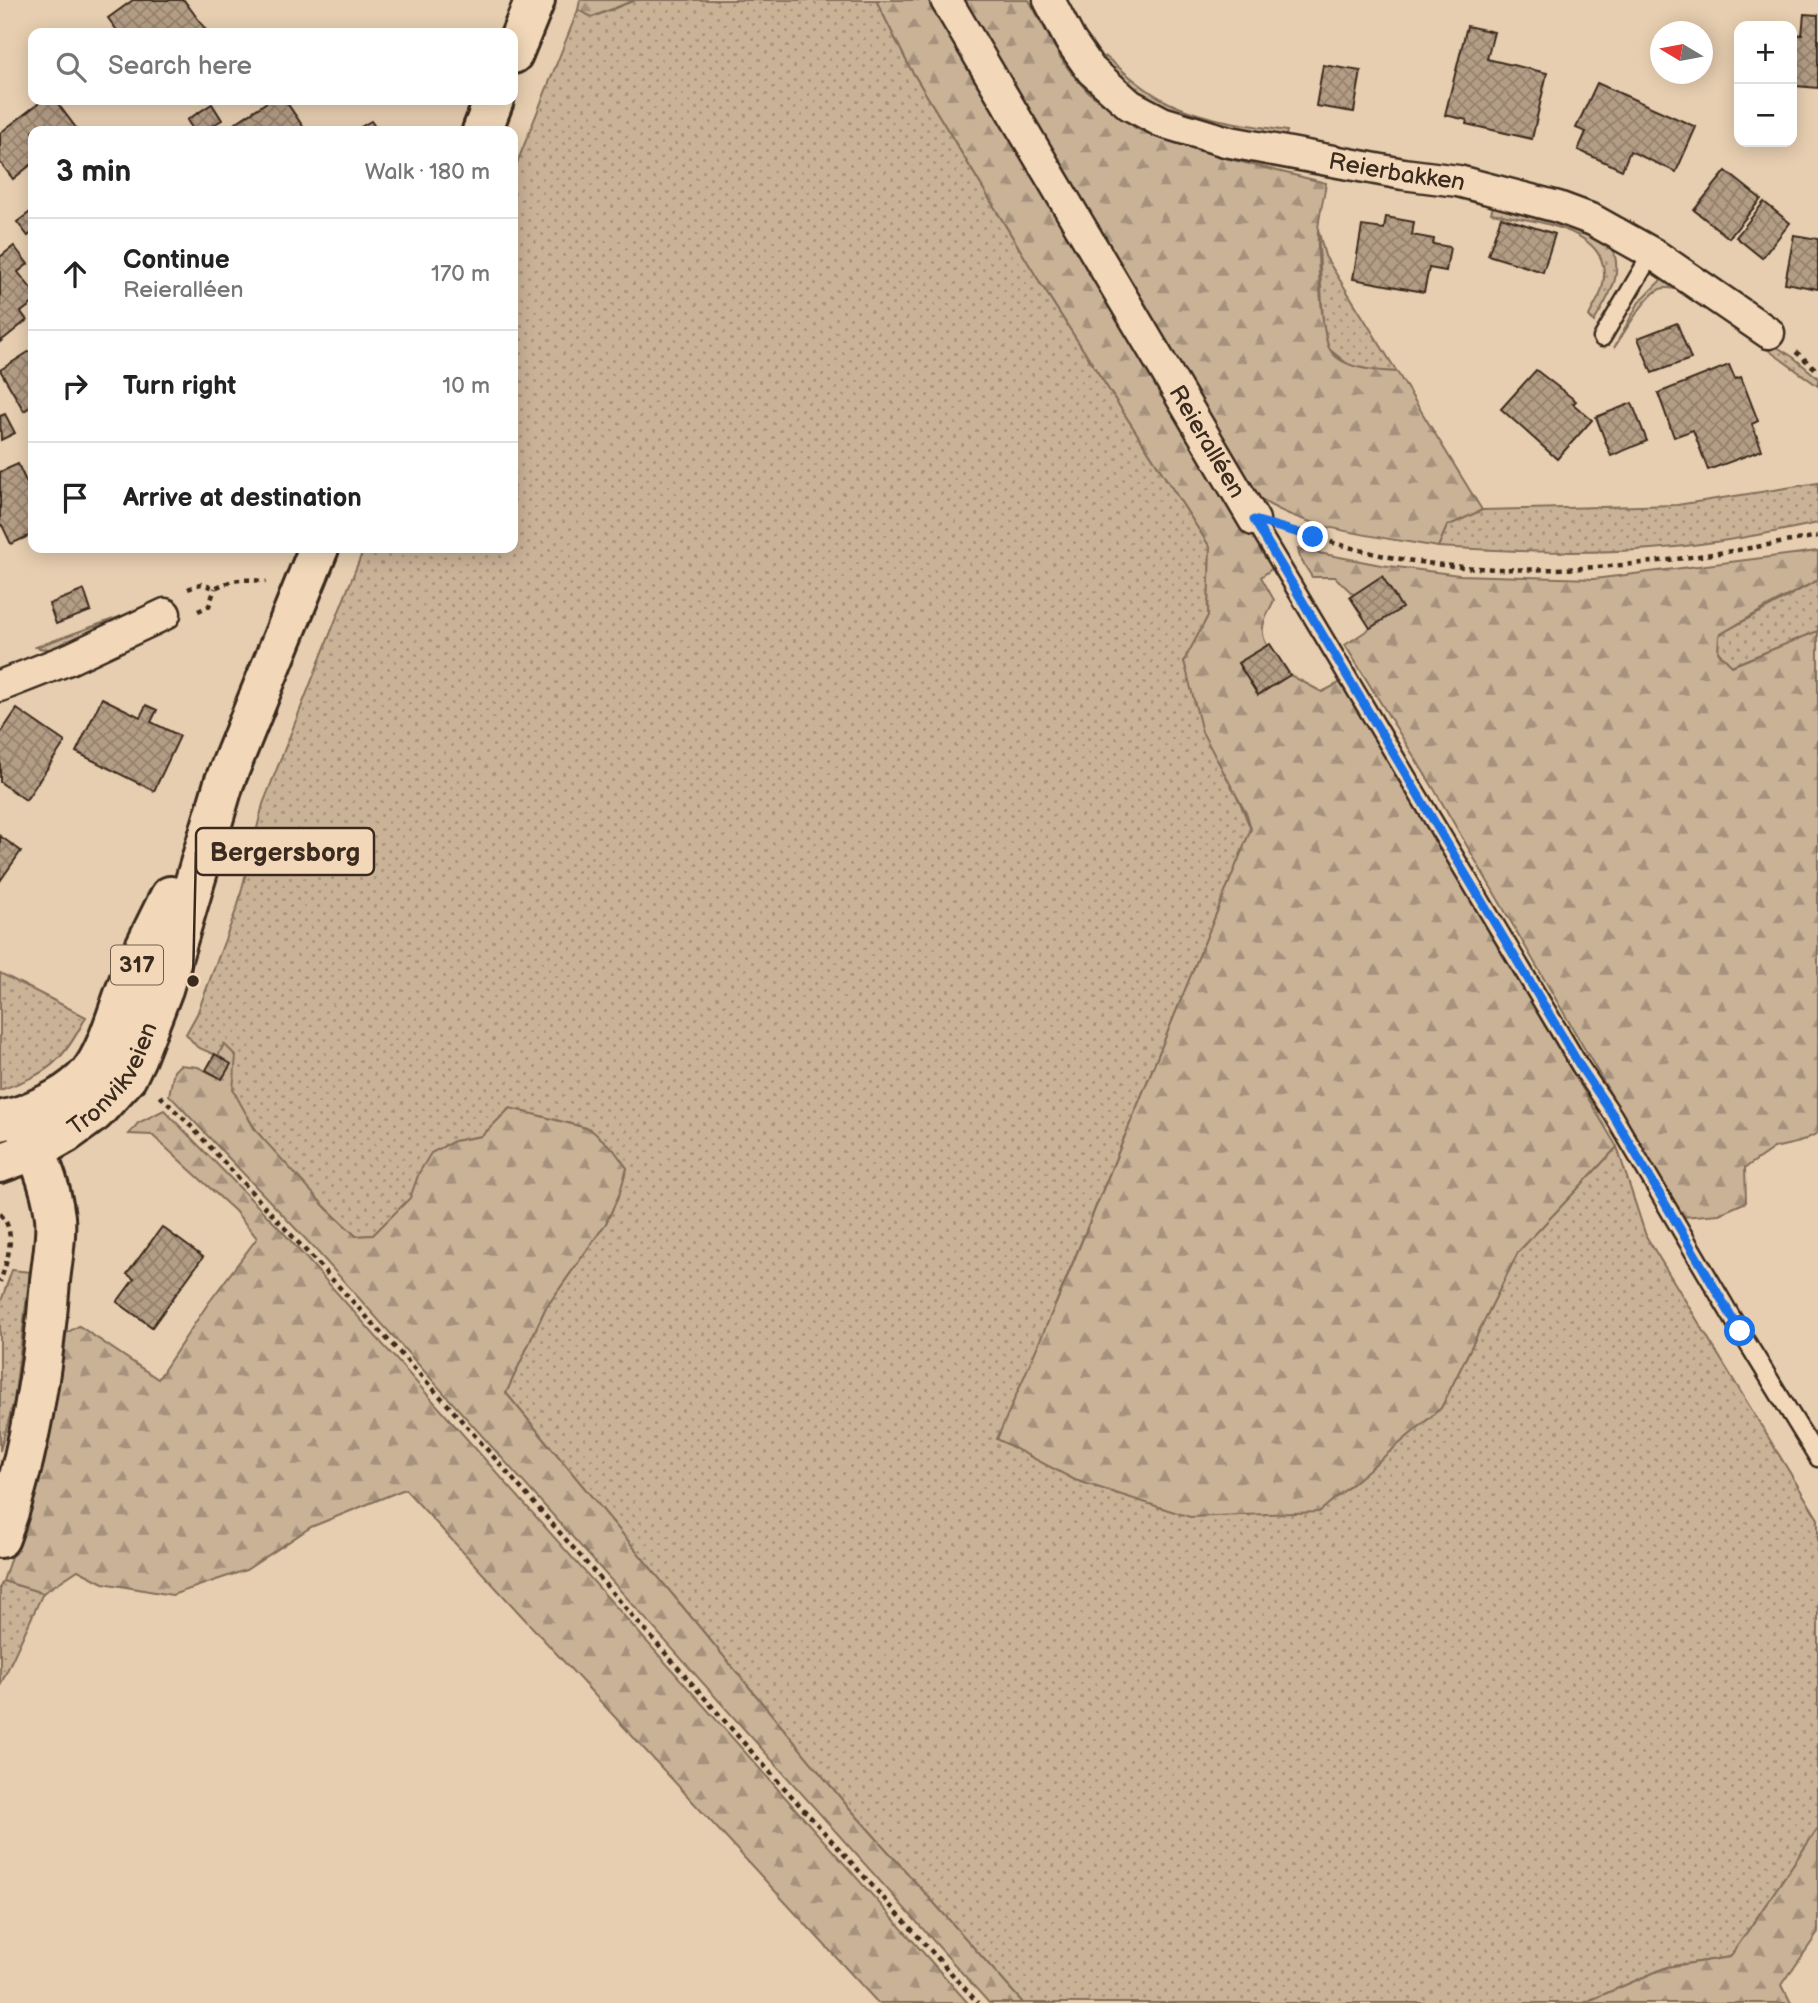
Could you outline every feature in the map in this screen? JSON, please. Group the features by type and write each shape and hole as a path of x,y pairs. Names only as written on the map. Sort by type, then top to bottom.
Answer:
{"main road":[{"path":"518,42 535,0"},
{"path":"484,126 492,105"},
{"name":"Tronvikveien","path":"0,1538 18,1477 32,1412 47,1323 55,1218 19,1129 66,1133 95,1112 127,1077 163,989 224,783 317,553"},
{"path":"0,1163 19,1129"}],"street":[{"name":"Reieralléen","path":"946,0 1254,520"},
{"name":"Reierbakken","path":"1049,0 1070,40 1091,70 1130,105 1162,122 1225,141 1403,174 1458,181 1593,219 1652,253 1769,333"},
{"path":"0,686 69,659 165,614"}],"lane":[{"path":"1602,338 1652,253"},
{"name":"Reieralléen","path":"1254,520 1818,1458"}],"path":[{"path":"1254,520 1385,556 1450,565 1518,568 1610,566 1706,557 1818,536"},
{"path":"165,614 171,597 200,584 215,588 233,580 265,582"},
{"path":"151,1089 187,1122 448,1405 751,1751 978,2003"},
{"path":"0,1214 4,1218 9,1237 9,1258 0,1282"}],"green space":[{"path":"580,0 635,0 592,17 578,10"},
{"path":"635,0 876,0 909,66 1041,284 1210,547 1208,616 1184,662 1251,830 1035,1354 1441,1408 1518,1252 1617,1147 1646,1236 1818,1519 1818,1828 1730,1957 1667,1967 1584,2003 1023,2003 844,1802 506,1393 545,1309 606,1223 619,1195 627,1168 590,1129 510,1108 482,1136 454,1141 419,1173 411,1198 373,1235 356,1236 288,1169 257,1131 234,1092 224,1045 218,1056 197,1047 186,1034 197,1014 238,905 263,804 362,553 518,553 518,160 578,10 593,17"},
{"path":"876,0 932,0 1274,567 1261,577 1274,600 1263,628 1267,645 1238,663 1258,694 1290,675 1322,692 1341,682 1617,1147 1518,1252 1441,1408 1319,1512 1190,1517 1075,1480 997,1439 1061,1292 1251,829 1247,815 1202,732 1184,661 1208,616 1210,547 1041,284 909,66"},
{"path":"956,0 1029,0 1060,57 1073,75 1088,92 1137,129 1217,156 1326,183 1318,241 1322,309 1329,348 1334,355 1350,365 1369,370 1397,372 1482,510 1447,526 1438,547 1318,524 1294,516 1253,494"},
{"path":"1105,56 1147,90 1176,106 1216,119 1287,131 1285,139 1170,114 1134,93 1104,62"},
{"path":"1494,203 1561,220 1612,246 1616,277 1594,322 1589,316 1601,292 1604,271 1598,254 1586,241 1569,232 1491,213"},
{"path":"1318,229 1325,256 1397,372 1350,366 1329,349 1323,323"},
{"path":"1661,280 1670,281 1688,294 1667,288 1654,293 1614,348 1639,302"},
{"path":"1756,334 1793,357 1818,378 1818,386 1750,337"},
{"path":"1818,483 1818,523 1747,537 1675,547 1586,552 1438,547 1447,526 1482,510 1677,505"},
{"path":"1298,549 1381,565 1459,575 1594,579 1818,551 1818,580 1719,635 1718,652 1732,666 1818,631 1818,1133 1800,1142 1774,1148 1745,1168 1746,1202 1719,1214 1682,1217 1434,789 1345,645 1401,608 1354,595 1335,577 1312,577 1300,558"},
{"path":"1818,580 1818,631 1731,666 1718,652 1719,635"},
{"path":"144,608 144,611 120,624 76,644 62,648 36,647"},
{"path":"0,973 86,1017 69,1045 52,1064 31,1078 0,1090"},
{"path":"224,1044 236,1056 233,1090 255,1130 327,1209 356,1236 373,1235 410,1198 419,1173 431,1153 454,1141 482,1136 510,1108 590,1129 613,1149 627,1168 619,1195 606,1223 545,1309 506,1393 844,1802 1023,2003 989,2003 315,1249 169,1095 174,1071 180,1065 198,1067 222,1079 230,1064 218,1056"},
{"path":"164,1110 282,1231 968,2003 878,2003 405,1489 311,1527 246,1570 172,1595 103,1583 78,1570 43,1593 3,1581 36,1481 61,1336 79,1326 158,1379 207,1305 257,1238 235,1211 152,1135 129,1134 138,1123"},
{"path":"12,1270 30,1272 14,1401 0,1451 0,1304"},
{"path":"3,1581 43,1593 0,1686 0,1587"},
{"path":"1818,1828 1818,1933 1782,1985 1791,2003 1584,2003 1667,1967 1730,1957"}],"building":[{"path":"133,0 184,0 204,28 115,28 108,18"},
{"path":"1804,14 1818,15 1818,88 1797,86 1797,34 1802,35"},
{"path":"1467,26 1494,32 1487,59 1547,73 1532,139 1466,124 1467,120 1445,115"},
{"path":"1323,65 1361,71 1354,112 1316,106"},
{"path":"1597,83 1696,127 1676,172 1630,151 1622,170 1578,150 1586,132 1576,128"},
{"path":"36,105 59,105 74,126 28,126 28,167 13,179 0,162 0,133"},
{"path":"213,105 222,120 212,126 191,126 187,120"},
{"path":"262,105 288,105 303,126 231,126"},
{"path":"1726,171 1761,199 1729,238 1694,210"},
{"path":"1764,202 1790,223 1762,258 1736,237"},
{"path":"28,214 28,236 17,222"},
{"path":"1386,217 1414,222 1412,235 1434,239 1433,244 1450,247 1446,271 1429,268 1424,292 1353,279 1362,226 1384,229"},
{"path":"1501,217 1555,234 1543,272 1488,255"},
{"path":"1794,235 1818,239 1818,289 1785,283"},
{"path":"14,246 28,264 18,272 28,285 28,307 21,312 27,320 0,342 0,257"},
{"path":"1677,323 1691,359 1652,373 1638,338"},
{"path":"28,352 28,408 24,411 0,370"},
{"path":"1729,365 1735,379 1741,377 1758,421 1752,424 1762,450 1708,470 1693,430 1674,437 1658,393"},
{"path":"1536,370 1576,401 1573,404 1592,420 1557,459 1501,409"},
{"path":"1632,403 1647,441 1611,456 1596,417"},
{"path":"5,414 15,433 1,440 0,416"},
{"path":"18,464 28,486 28,536 11,544 2,525 0,526 0,472"},
{"path":"1382,576 1402,608 1370,628 1350,597"},
{"path":"84,590 91,611 56,624 49,604"},
{"path":"1270,644 1290,675 1258,695 1238,663"},
{"path":"102,698 140,717 146,705 157,710 151,722 180,736 154,791 76,752"},
{"path":"17,709 65,742 26,800 0,782 0,734"},
{"path":"0,836 21,851 0,881"},
{"path":"215,1054 231,1064 222,1079 206,1070"},
{"path":"162,1227 203,1257 152,1327 117,1302 134,1279 127,1274"}],"place":[{"name":"Bergersborg","path":"193,981"}],"route":[{"path":"1313,537 1254,520 1740,1331"}]}
